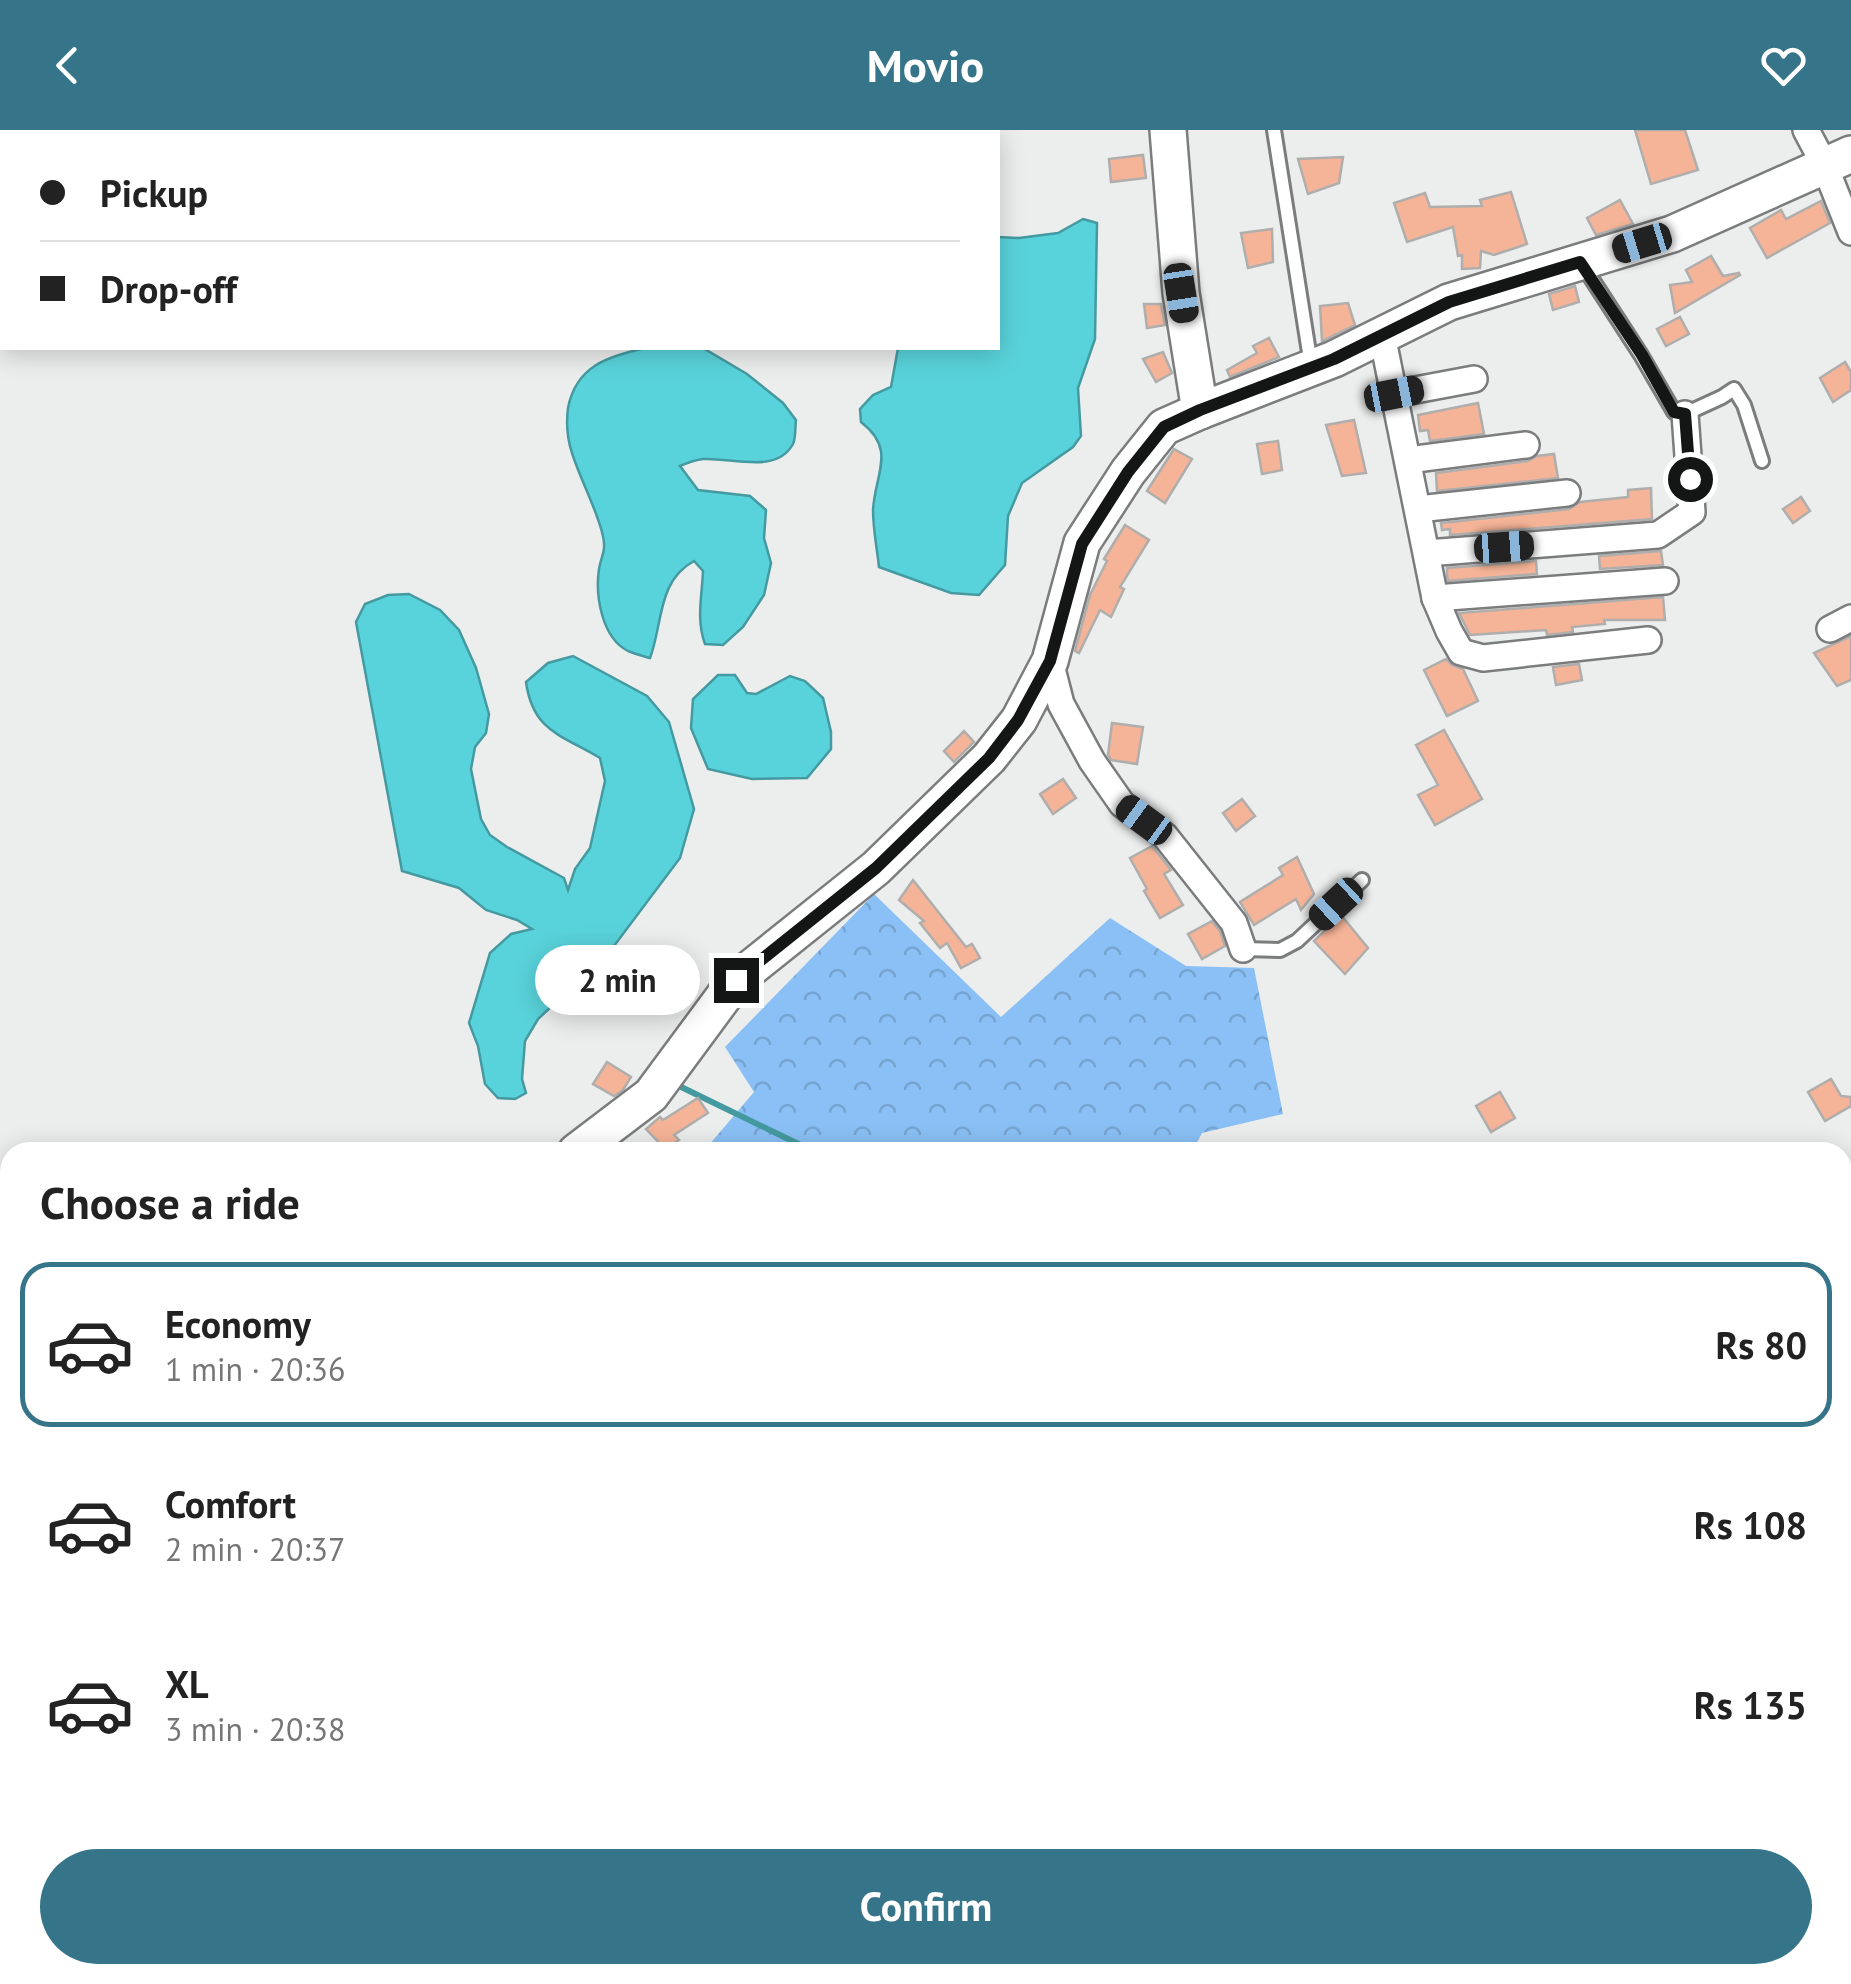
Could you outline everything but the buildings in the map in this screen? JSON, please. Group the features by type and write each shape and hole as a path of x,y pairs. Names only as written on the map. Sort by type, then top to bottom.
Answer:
{"main road":[{"path":"1168,130 1181,293 1200,410"},
{"path":"589,1142 651,1094 736,980 876,868 989,758 1018,720 1050,661 1082,544 1128,472 1164,427 1312,367 1449,302 1672,234 1837,159"}],"street":[{"path":"1806,130 1837,159 1851,232"},
{"path":"1382,335 1435,598 1461,652 1483,658 1648,640"},
{"path":"1394,394 1474,380"},
{"path":"1427,553 1658,535 1692,512 1685,414"},
{"path":"1408,460 1526,445"},
{"path":"1418,510 1567,493"},
{"path":"1435,598 1664,581"},
{"path":"1050,661 1060,704 1092,761 1122,804 1165,836 1234,923 1244,949"}],"lane":[{"path":"1274,130 1312,367"},
{"path":"1580,262 1642,355 1674,412 1685,414 1734,389 1744,405 1762,461"},
{"path":"1244,949 1280,950 1297,941 1362,880"}],"green space":[{"path":"874,894 1001,1017 1110,918 1186,966 1254,968 1283,1114 1202,1133 1197,1142 712,1142 754,1092 725,1047"}],"shaded area":[{"path":"1083,219 1097,223 1095,339 1078,388 1081,436 1073,447 1022,483 1008,516 1005,565 979,595 951,593 879,567 873,510 881,452 872,432 861,422 860,409 873,395 891,387 898,350 1000,350 1000,237 1058,233"},
{"path":"638,350 706,350 747,374 783,403 796,420 793,444 776,459 703,459 680,466 698,490 750,496 766,510 764,538 771,563 764,595 743,627 723,645 705,644 700,617 703,571 694,561 673,580 667,592 650,658 619,645 602,615 598,580 603,539 569,442 568,408 586,373 619,355"},
{"path":"409,594 440,610 459,630 476,668 489,714 486,733 475,747 471,769 481,819 490,835 564,878 568,890 575,869 590,848 605,781 600,758 542,722 526,682 548,663 573,656 647,696 669,722 694,809 680,858 608,954 538,1019 525,1041 522,1079 526,1093 515,1099 498,1098 485,1084 469,1023 490,953 511,934 532,929 486,910 459,888 402,871 356,622 365,604 388,595"},
{"path":"718,675 735,675 747,693 756,694 790,676 805,681 823,698 831,749 807,778 752,779 708,769 691,728 693,699"}],"waterway":[{"path":"675,1084 794,1142"}],"route":[{"path":"736,980 876,868 989,758 1018,720 1050,661 1082,544 1128,472 1164,427 1334,359 1449,302 1580,262 1642,355 1674,412 1685,414 1690,479"}]}
